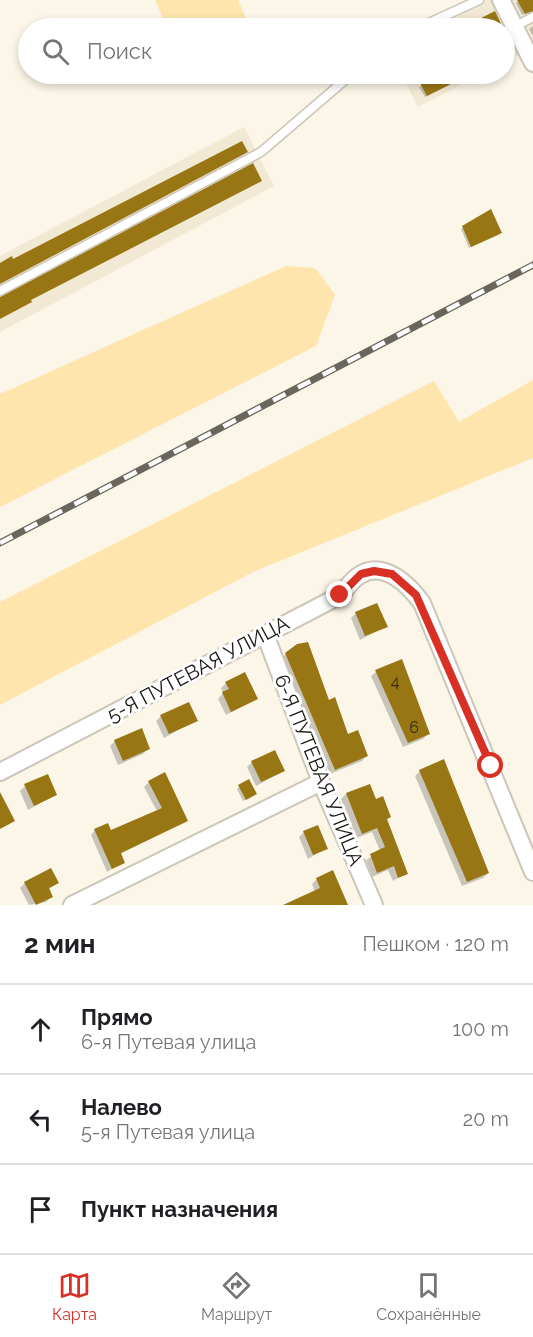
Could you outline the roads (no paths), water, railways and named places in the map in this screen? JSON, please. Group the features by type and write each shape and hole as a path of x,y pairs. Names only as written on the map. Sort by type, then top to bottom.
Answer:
{"street":[{"path":"501,0 506,18"},
{"path":"515,38 533,63"},
{"name":"5-Я ПУТЕВАЯ УЛИЦА","path":"0,772 340,595 361,574 374,571 392,574 422,603 533,872"},
{"name":"6-Я ПУТЕВАЯ УЛИЦА","path":"265,634 321,782 374,905"},
{"path":"72,905 321,782"}],"lane":[{"path":"440,18 479,0"},
{"path":"515,26 533,17"},
{"path":"0,291 261,152 340,84"}],"railway":[{"path":"0,543 533,265"}]}
